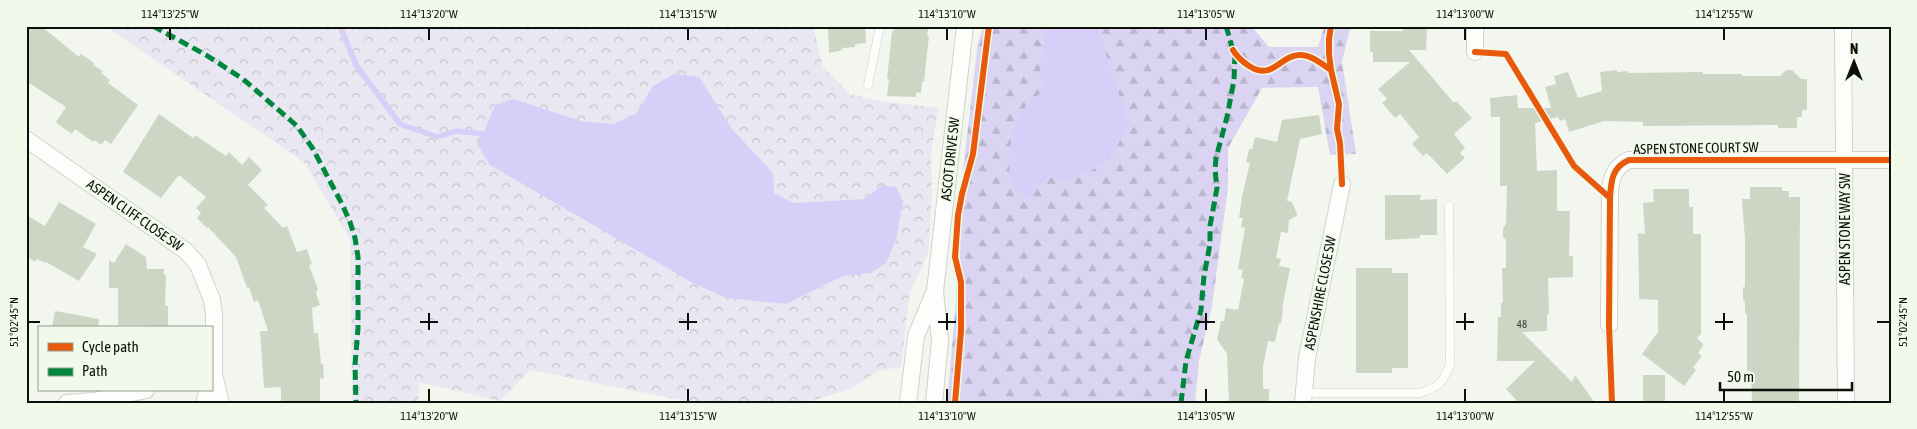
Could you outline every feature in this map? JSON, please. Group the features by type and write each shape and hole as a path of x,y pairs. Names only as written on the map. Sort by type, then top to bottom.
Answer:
{"street":[{"name":"ASCOT DRIVE SW","path":"934,403 940,341 935,291 965,26"},
{"path":"1475,26 1475,52"},
{"name":"ASPEN STONE WAY SW","path":"1843,26 1846,403"},
{"name":"ASPEN CLIFF CLOSE SW","path":"26,138 186,251 198,265 212,300 214,315 212,377 221,403"},
{"path":"1845,159 1891,160"},
{"name":"ASPEN STONE COURT SW","path":"1608,325 1610,189 1611,179 1615,170 1622,163 1629,160 1845,159"},
{"name":"ASPENSHIRE CLOSE SW","path":"1303,398 1307,358 1342,184"},
{"name":"ASCOT DRIVE SW","path":"908,403 916,336 935,291"},
{"path":"67,403 94,401 137,392"}],"lane":[{"path":"868,85 880,26"},
{"path":"1303,398 1420,393 1435,388 1444,380 1450,365 1449,206"}],"green space":[{"path":"105,26 813,26 823,67 850,94 878,101 938,108 931,153 932,194 928,253 910,292 901,367 878,371 848,390 814,400 813,403 696,403 530,370 500,401 419,382 418,403 352,403 350,239 304,162"},
{"path":"984,26 1251,26 1269,47 1318,47 1324,26 1351,26 1342,61 1356,154 1330,155 1318,87 1262,88 1228,148 1228,187 1212,306 1199,361 1195,403 947,403 956,301 959,205 978,42"}],"shaded area":[{"path":"1046,26 1097,26 1128,122 1114,154 1093,170 1072,178 1048,178 1035,189 1031,199 1010,185 1011,145 1012,135 1019,116 1026,106 1042,92 1043,83 1039,78"},
{"path":"674,74 699,77 732,129 773,173 774,193 794,203 865,199 882,185 896,187 903,201 896,240 886,263 871,273 843,276 786,304 726,298 693,283 490,165 477,144 495,105 513,99 581,121 613,124 636,114 653,86"}],"building":[{"path":"26,26 41,26 79,57 81,54 94,63 93,65 103,71 101,73 110,80 108,83 138,105 111,144 105,140 101,145 94,140 93,142 75,129 72,134 59,125 56,122 66,107 26,81"},
{"path":"828,26 865,26 866,43 855,44 855,47 842,48 843,50 829,53"},
{"path":"895,26 929,26 924,82 922,81 921,93 916,92 916,97 887,96 892,31 894,31"},
{"path":"1403,26 1425,26 1425,29 1427,29 1426,50 1409,50 1454,103 1456,101 1472,118 1454,134 1465,148 1460,153 1465,158 1447,174 1427,153 1423,156 1412,144 1419,137 1400,114 1395,118 1382,103 1387,99 1378,89 1410,62 1373,62 1373,52 1370,52 1370,31 1403,31"},
{"path":"1617,70 1617,72 1628,71 1628,73 1703,72 1703,74 1780,76 1786,70 1792,70 1801,79 1807,79 1807,110 1802,110 1802,117 1797,117 1797,128 1778,128 1778,125 1643,126 1643,122 1604,121 1569,132 1565,119 1560,121 1558,117 1535,123 1537,171 1557,170 1557,211 1570,211 1569,256 1573,256 1573,277 1548,278 1549,314 1547,314 1547,331 1522,332 1572,382 1575,375 1595,403 1519,403 1506,389 1535,361 1497,361 1498,317 1501,317 1501,303 1503,303 1502,268 1506,268 1506,240 1503,237 1503,228 1506,224 1507,186 1500,186 1500,117 1491,117 1490,98 1517,95 1518,108 1551,108 1545,87 1556,84 1554,76 1568,72 1578,98 1602,91 1600,72"},
{"path":"159,114 193,138 195,135 226,156 229,152 242,165 249,157 262,170 248,185 268,205 264,208 283,228 287,226 297,252 307,249 312,264 309,265 318,289 316,293 320,305 312,308 314,333 318,333 321,364 323,364 324,378 320,379 320,403 281,403 281,387 264,388 260,331 268,331 258,300 254,302 236,257 197,218 201,213 196,208 206,197 179,175 161,198 123,172"},
{"path":"1319,115 1322,134 1300,139 1287,201 1292,202 1297,216 1289,220 1288,233 1281,232 1276,258 1281,259 1279,266 1290,268 1281,323 1279,323 1275,342 1268,341 1263,367 1263,389 1269,389 1269,403 1229,403 1227,354 1217,339 1221,321 1224,321 1226,308 1238,310 1244,279 1241,278 1243,270 1238,269 1245,228 1241,227 1243,218 1239,218 1250,163 1246,162 1249,149 1252,149 1255,137 1277,142 1282,120"},
{"path":"1750,187 1782,187 1782,191 1789,191 1789,197 1800,197 1799,403 1752,403 1751,371 1747,371 1747,316 1745,301 1743,301 1743,287 1745,287 1745,239 1742,199 1750,199"},
{"path":"1653,189 1689,189 1689,207 1693,207 1693,234 1701,234 1701,334 1697,338 1703,344 1698,353 1702,356 1693,367 1696,370 1684,386 1642,354 1658,332 1658,300 1639,299 1638,233 1645,234 1643,203 1654,202"},
{"path":"1385,195 1421,195 1420,200 1437,199 1437,235 1420,235 1420,238 1385,240"},
{"path":"59,202 96,224 83,247 97,254 79,281 46,262 37,259 35,262 26,256 26,215 45,226"},
{"path":"126,244 146,257 147,269 164,269 164,275 166,275 165,306 168,306 168,326 118,325 118,288 109,288 109,260 114,263"},
{"path":"1356,268 1392,268 1392,273 1408,273 1408,368 1392,368 1392,373 1356,373"},
{"path":"55,311 99,319 98,326 52,326"},
{"path":"1643,375 1665,375 1665,403 1643,403"}],"waterway":[{"path":"340,26 356,65 400,124 437,137 456,131 483,134"}],"marked path":[{"path":"153,26 206,55 243,79 297,126 313,149 342,204 355,238 358,257 358,328 355,365 356,403"},
{"path":"1226,26 1233,50"},
{"path":"1181,403 1186,361 1201,310 1204,276 1210,244 1210,226 1217,188 1216,158 1234,80 1235,54"}],"cycle path":[{"path":"955,403 961,331 961,282 955,257 958,215 973,154 989,26"},
{"path":"1331,26 1329,54 1339,104 1337,129 1340,143 1342,184"},
{"path":"1233,50 1242,61 1257,70 1264,71 1270,69 1292,56 1299,55 1312,58 1331,70"},
{"path":"1475,52 1506,54 1574,166 1610,198"},
{"path":"1612,403 1609,325 1610,198 1612,180 1619,166 1629,160 1891,160"}]}
